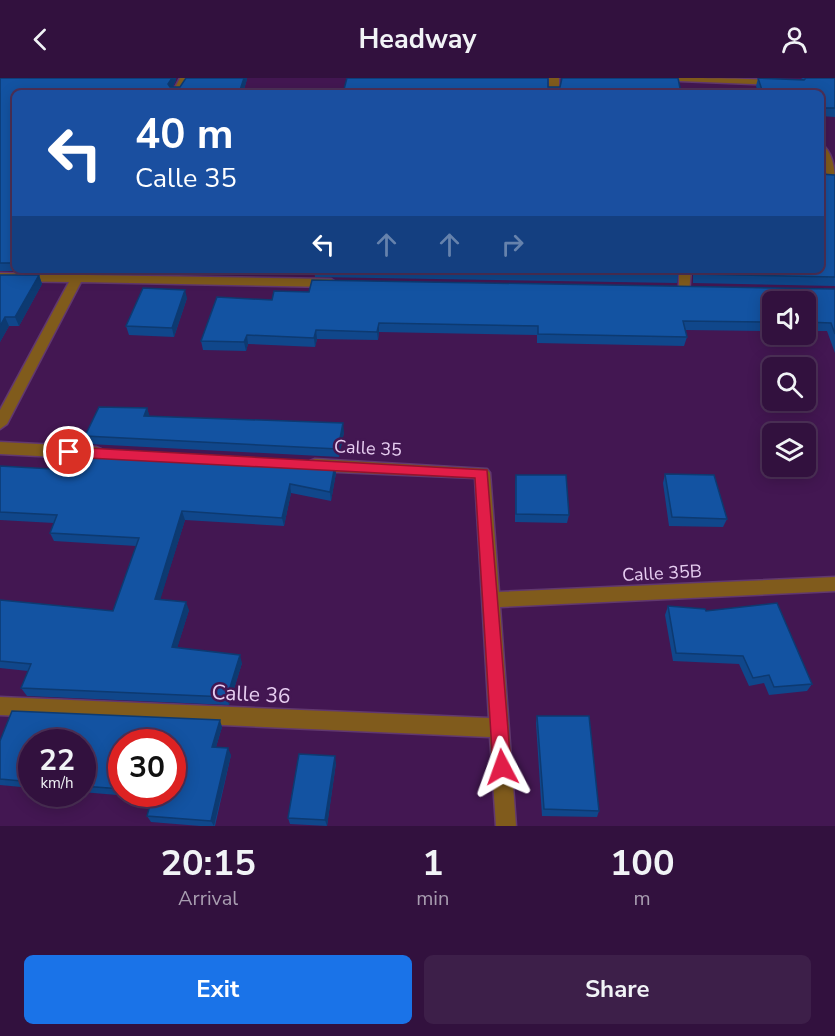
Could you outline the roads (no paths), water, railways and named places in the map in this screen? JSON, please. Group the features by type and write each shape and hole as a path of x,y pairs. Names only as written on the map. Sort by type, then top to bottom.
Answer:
{"street":[{"path":"681,80 789,82"},
{"path":"824,154 835,178"},
{"path":"685,273 685,290"},
{"path":"0,424 79,274"},
{"path":"0,277 79,274 301,276 347,283"},
{"path":"0,448 106,454"},
{"name":"Calle 35","path":"306,464 482,473 491,600"},
{"name":"Calle 35B","path":"491,600 835,584"},
{"path":"491,600 507,826"},
{"name":"Calle 36","path":"0,706 500,728"}]}
